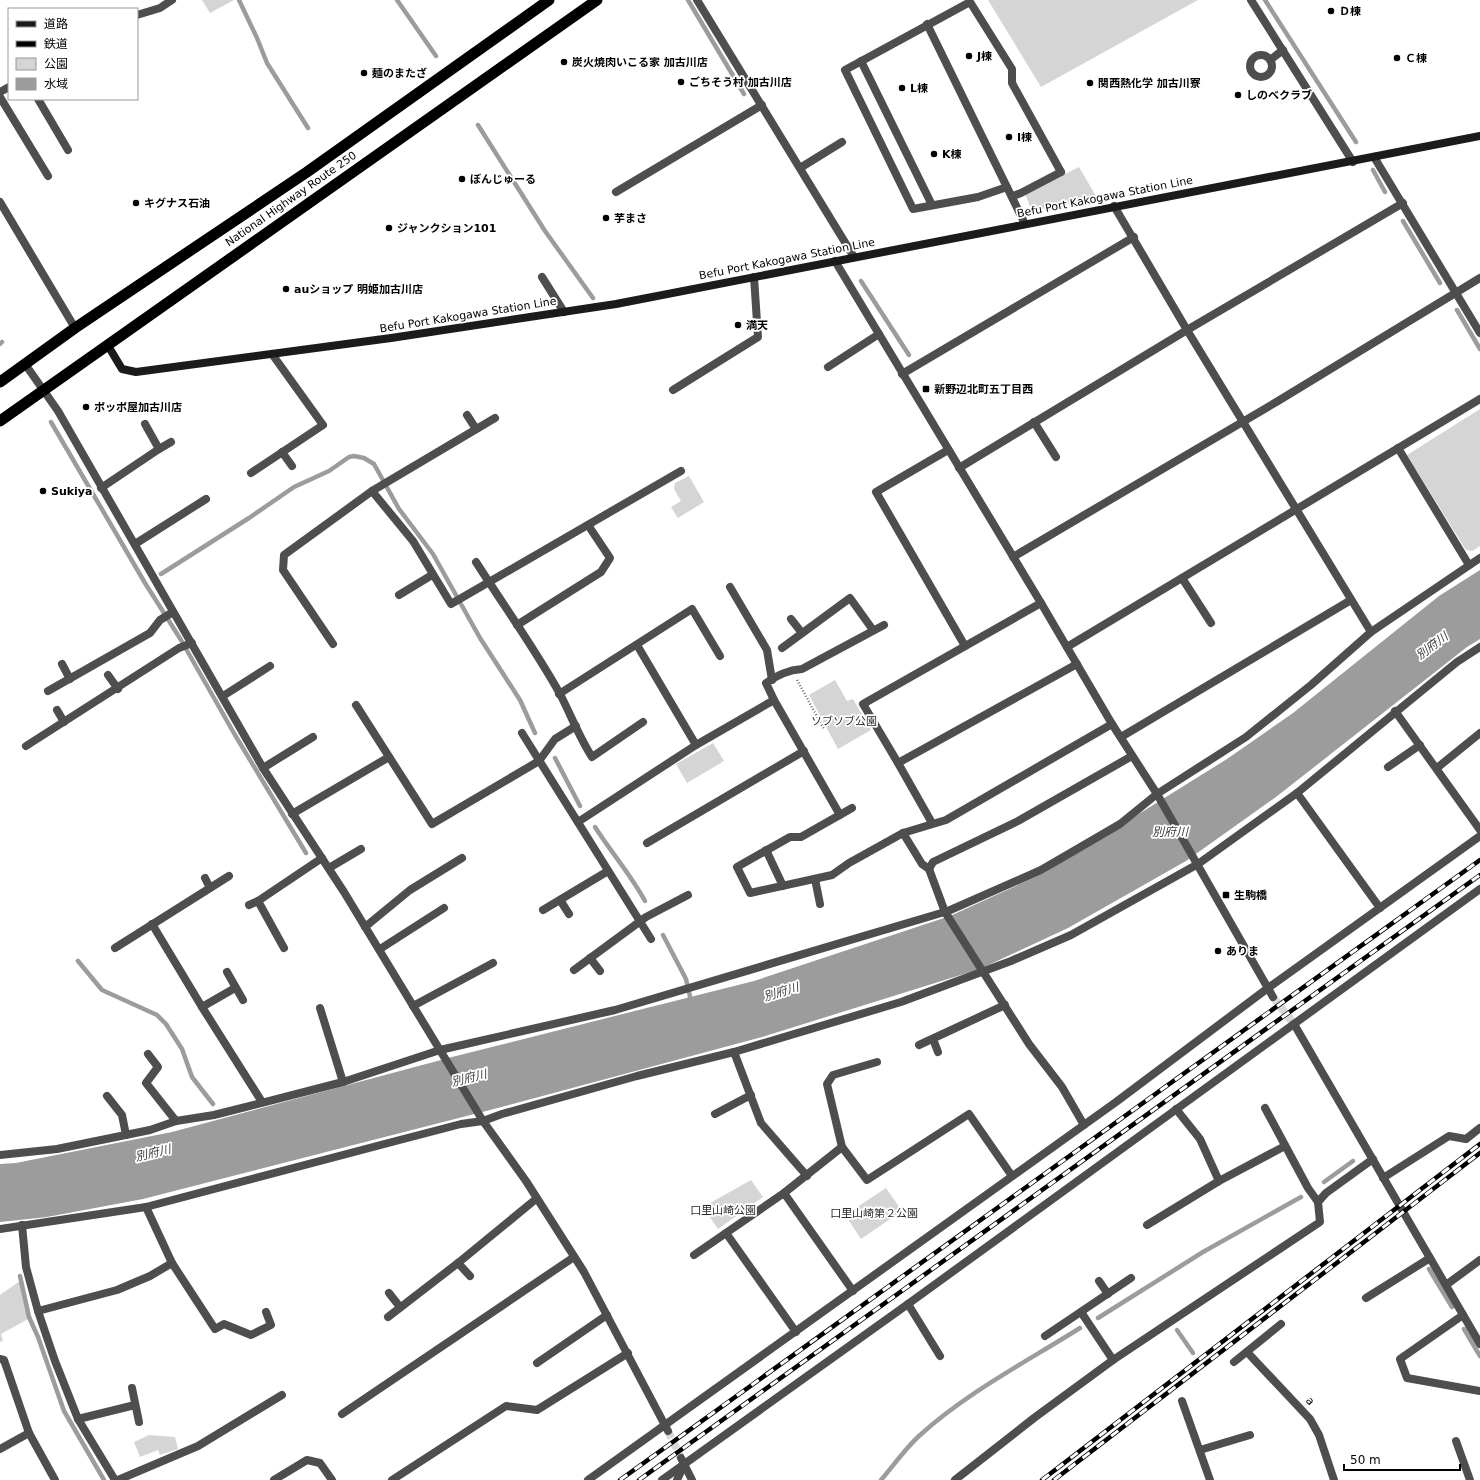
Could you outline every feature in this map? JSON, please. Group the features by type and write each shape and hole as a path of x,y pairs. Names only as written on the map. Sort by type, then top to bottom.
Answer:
{"highway":[{"name":"National Highway Route 250","path":"0,382 74,328 307,172 549,0"},
{"name":"National Highway Route 250","path":"0,421 107,344 597,0"}],"main road":[{"name":"Befu Port Kakogawa Station Line","path":"107,344 122,369 136,372 391,338 564,312 854,258 1114,206 1353,162 1480,136"}],"street":[{"path":"138,15 160,8 172,0"},
{"path":"697,0 854,258"},
{"path":"1251,0 1353,162"},
{"path":"1007,187 978,196 913,209 845,70 927,24 970,2 1012,69 1012,83 1061,172 1022,193 1013,196"},
{"path":"927,24 1007,187 1013,196 1025,224"},
{"path":"1270,60 1283,50"},
{"path":"861,61 932,205"},
{"path":"0,97 48,176"},
{"path":"39,100 68,150"},
{"path":"616,192 762,105"},
{"path":"800,168 842,142"},
{"path":"1374,157 1480,333"},
{"path":"0,202 74,328"},
{"path":"959,468 1186,330 1403,203"},
{"path":"1114,206 1134,237 1186,330 1371,632"},
{"path":"902,374 1134,237"},
{"path":"835,261 1112,724 1157,794 1273,997"},
{"path":"542,277 564,312"},
{"path":"673,390 758,337 754,277"},
{"path":"1013,557 1243,421 1480,278"},
{"path":"828,366 880,334"},
{"path":"251,474 323,425 272,354"},
{"path":"25,364 58,411 101,488 135,544 171,613 186,646 223,696 263,768 380,950 483,1121 526,1181 574,1257 628,1353 666,1427"},
{"path":"1067,647 1480,399"},
{"path":"467,415 476,429"},
{"path":"334,644 283,570 284,555 372,491 495,418"},
{"path":"1034,422 1056,457"},
{"path":"145,424 159,449"},
{"path":"101,488 171,442"},
{"path":"1398,448 1469,565"},
{"path":"948,450 876,492 965,646"},
{"path":"282,452 292,466"},
{"path":"372,491 413,541 432,575 451,604 682,472"},
{"path":"135,544 206,500"},
{"path":"517,625 601,572 610,558 588,525"},
{"path":"0,1155 57,1149 150,1130 176,1121 214,1115 343,1082 440,1050 615,1010 945,912 1041,870 1120,824 1157,794 1246,737 1311,685 1371,632 1480,558"},
{"path":"476,562 559,694 576,726 580,738 592,757 643,722"},
{"path":"399,595 432,575"},
{"path":"1182,578 1211,623"},
{"path":"730,587 767,650 772,680"},
{"path":"782,648 850,598 873,630"},
{"path":"1121,737 1351,600"},
{"path":"932,823 863,704 1041,603"},
{"path":"559,694 692,609 720,656"},
{"path":"48,691 150,633 160,620 171,613"},
{"path":"792,619 802,634"},
{"path":"840,815 774,700 766,683 792,670 802,669 884,624"},
{"path":"637,645 696,746"},
{"path":"26,746 186,646"},
{"path":"0,1229 146,1207 461,1124 483,1121 502,1114 637,1076 734,1052 901,1002 983,972 1071,934 1198,864 1297,793 1381,726 1395,712 1457,662 1480,647"},
{"path":"62,664 70,679"},
{"path":"898,763 1077,664"},
{"path":"223,696 270,666"},
{"path":"108,675 118,689"},
{"path":"578,822 696,746 774,700"},
{"path":"356,705 432,824 541,758 555,739 576,726"},
{"path":"57,710 64,722"},
{"path":"1395,712 1437,768 1480,830"},
{"path":"852,808 801,837 790,837 737,867 750,893 832,875 849,863 904,833 932,823 946,820 1112,724"},
{"path":"522,733 541,758 608,872 643,919 651,940"},
{"path":"1437,768 1480,733"},
{"path":"263,768 313,737"},
{"path":"1388,767 1420,745"},
{"path":"647,844 804,751"},
{"path":"929,869 933,862 1018,821 1132,756"},
{"path":"292,814 389,757"},
{"path":"1297,793 1380,908"},
{"path":"904,833 922,864 929,869 934,888 945,912 1029,1044 1062,1087 1084,1125"},
{"path":"588,1480 666,1427 1084,1125 1268,988 1480,836"},
{"path":"328,868 361,849"},
{"path":"766,850 783,886"},
{"path":"249,905 258,901 322,858"},
{"path":"364,927 410,890 462,858"},
{"path":"544,910 608,872"},
{"path":"115,948 229,876"},
{"path":"205,878 210,888"},
{"path":"815,879 820,904"},
{"path":"662,1480 682,1461 908,1304 1480,889"},
{"path":"574,970 643,919 688,895"},
{"path":"560,900 570,914"},
{"path":"258,901 284,948"},
{"path":"380,950 444,908"},
{"path":"152,924 262,1102"},
{"path":"590,958 600,971"},
{"path":"413,1006 492,963"},
{"path":"227,972 243,1000"},
{"path":"202,1007 235,988"},
{"path":"919,1045 1005,1005"},
{"path":"320,1008 343,1082"},
{"path":"1294,1024 1480,1344"},
{"path":"933,1039 938,1052"},
{"path":"734,1052 761,1123 807,1176"},
{"path":"148,1054 158,1067 146,1083 176,1121"},
{"path":"877,1062 833,1075 827,1084 842,1147 867,1180 969,1114 1012,1176"},
{"path":"715,1114 751,1095"},
{"path":"107,1096 122,1115 126,1135"},
{"path":"955,1480 1034,1418 1112,1360 1320,1222 1316,1199 1308,1188 1265,1108"},
{"path":"1176,1109 1200,1139 1219,1181"},
{"path":"1383,1178 1449,1136 1466,1139 1480,1128"},
{"path":"1147,1225 1219,1181 1286,1146"},
{"path":"694,1255 807,1176 842,1147"},
{"path":"1316,1199 1373,1159"},
{"path":"784,1192 853,1291"},
{"path":"388,1317 458,1263 536,1199"},
{"path":"146,1207 172,1263 215,1329 224,1324 251,1335 271,1325 266,1312"},
{"path":"22,1225 26,1267 38,1311 55,1361 78,1419 116,1480 198,1446 282,1395"},
{"path":"726,1233 796,1332"},
{"path":"342,1414 574,1257"},
{"path":"1366,1298 1430,1258"},
{"path":"1446,1285 1480,1260"},
{"path":"38,1311 117,1290 150,1276 172,1263"},
{"path":"458,1263 470,1276"},
{"path":"1045,1336 1131,1278"},
{"path":"1099,1281 1108,1294"},
{"path":"390,1293 400,1308"},
{"path":"908,1304 940,1356"},
{"path":"1080,1312 1112,1360"},
{"path":"1463,1314 1400,1359 1407,1378 1480,1391"},
{"path":"538,1363 607,1315"},
{"path":"1234,1362 1281,1324"},
{"name":"a","path":"1247,1352 1310,1419 1319,1435 1334,1480"},
{"path":"392,1480 506,1406 537,1410 628,1353"},
{"path":"0,1359 4,1360 29,1433 55,1480"},
{"path":"132,1388 139,1422"},
{"path":"1182,1402 1210,1480"},
{"path":"78,1419 135,1405"},
{"path":"0,1449 29,1433"},
{"path":"1200,1450 1250,1435"},
{"path":"1456,1441 1470,1480"},
{"path":"274,1480 307,1460 320,1463 332,1480"},
{"path":"677,1480 682,1461"},
{"path":"682,1461 692,1480"}],"path":[{"path":"792,670 824,729"}],"green space":[{"path":"202,0 234,0 210,13"},
{"path":"988,0 1198,0 1041,87"},
{"path":"1079,167 1096,196 1095,199 1032,211 1025,194"},
{"path":"1480,409 1480,546 1472,551 1466,550 1407,455"},
{"path":"689,476 704,502 678,518 671,507 681,501 674,489 675,483"},
{"name":"ソブソブ公園","path":"835,680 847,701 853,699 871,730 838,749 809,695"},
{"path":"713,743 724,761 687,783 676,764"},
{"name":"口里山崎公園","path":"751,1180 763,1197 718,1229 703,1207"},
{"name":"口里山崎第２公園","path":"886,1188 902,1211 861,1239 845,1215"},
{"path":"20,1281 28,1319 1,1334 3,1341 0,1342 0,1295"},
{"path":"149,1435 175,1437 178,1449 160,1455 158,1450 140,1457 134,1442"}],"water":[{"name":"別府川","path":"1480,570 1480,639 1467,647 1276,797 1186,861 1068,928 980,969 762,1037 490,1110 143,1199 47,1217 0,1222 0,1164 16,1163 172,1132 456,1056 754,981 950,916 1044,873 1227,759 1293,713 1439,596"}],"waterway":[{"path":"239,0 267,63 308,128"},
{"path":"397,0 436,56"},
{"path":"688,0 744,94"},
{"path":"1265,0 1356,142"},
{"path":"478,125 545,231 593,298"},
{"path":"1373,170 1385,192"},
{"path":"1403,221 1440,283"},
{"path":"861,281 909,355"},
{"path":"1457,310 1480,349"},
{"path":"51,422 306,853"},
{"path":"161,574 249,518 294,487 329,471 349,457 354,456 364,458 374,464 399,509 433,554 480,638 520,700 535,733"},
{"path":"555,758 580,806"},
{"path":"595,827 634,882 645,901"},
{"path":"663,935 686,979 691,1001"},
{"path":"78,961 102,990 157,1015 166,1024 182,1049 192,1077 213,1104"},
{"path":"1324,1182 1353,1161"},
{"path":"1098,1318 1203,1252 1301,1197"},
{"path":"1429,1269 1452,1307"},
{"path":"20,1276 29,1317 38,1337 64,1411 104,1480"},
{"path":"881,1480 914,1441 937,1420 976,1392 1080,1328"},
{"path":"1464,1329 1480,1356"},
{"path":"1177,1330 1193,1353"}],"tunnel":[{"path":"1273,997 1294,1024"},
{"path":"668,1431 681,1458"}],"railway":[{"path":"620,1480 1480,860"},
{"path":"639,1480 1480,875"},
{"path":"1042,1480 1480,1144"},
{"path":"1054,1480 1480,1153"}],"place":[{"name":"Ｄ棟","path":"1331,11"},
{"name":"J棟","path":"969,56"},
{"name":"Ｃ棟","path":"1397,58"},
{"name":"炭火焼肉いこる家 加古川店","path":"564,62"},
{"name":"麺のまたざ","path":"364,73"},
{"name":"ごちそう村 加古川店","path":"681,82"},
{"name":"関西熱化学 加古川寮","path":"1090,83"},
{"name":"L棟","path":"902,88"},
{"name":"しのべクラブ","path":"1238,95"},
{"name":"I棟","path":"1009,137"},
{"name":"K棟","path":"934,154"},
{"name":"ぼんじゅーる","path":"462,179"},
{"name":"キグナス石油","path":"136,203"},
{"name":"芋まさ","path":"606,218"},
{"name":"ジャンクション101","path":"389,228"},
{"name":"auショップ 明姫加古川店","path":"286,289"},
{"name":"満天","path":"738,325"},
{"name":"新野辺北町五丁目西","path":"926,389"},
{"name":"ポッポ屋加古川店","path":"86,407"},
{"name":"Sukiya","path":"43,491"},
{"name":"生駒橋","path":"1226,895"},
{"name":"ありま","path":"1218,951"}]}
